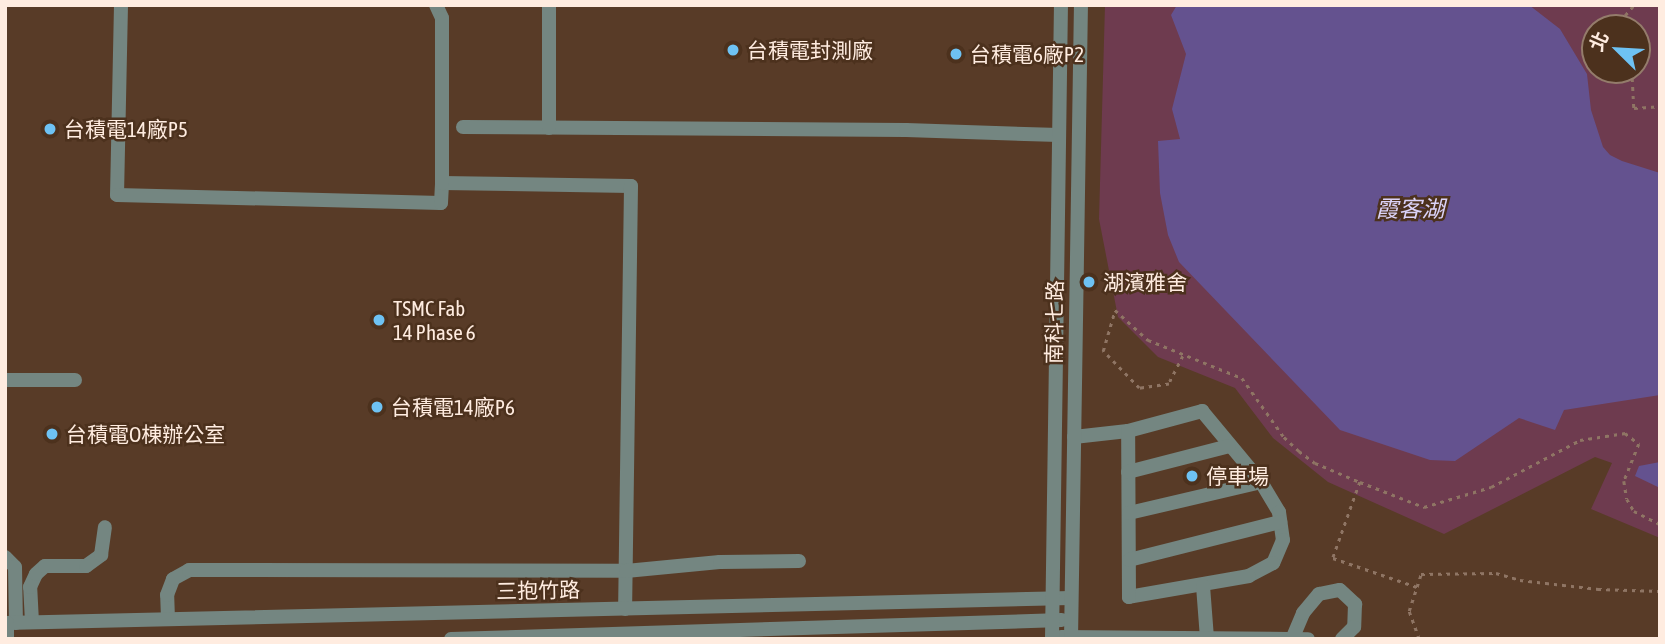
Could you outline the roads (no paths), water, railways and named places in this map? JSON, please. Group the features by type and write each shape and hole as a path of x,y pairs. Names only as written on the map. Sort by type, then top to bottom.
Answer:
{"street":[{"path":"121,5 117,195 441,203 443,18 436,5"},
{"path":"549,128 550,5"},
{"name":"南科七路","path":"1052,638 1062,5"},
{"name":"南科七路","path":"1071,638 1082,5"},
{"path":"463,127 906,130 1059,135"},
{"path":"1058,177 1077,176"},
{"path":"442,183 631,186 625,608"},
{"path":"5,380 75,380"},
{"path":"1073,437 1128,431 1202,411 1261,482 1279,512 1283,540 1273,563 1249,576 1129,597 1128,431"},
{"path":"1128,472 1229,446"},
{"path":"1129,513 1261,482"},
{"path":"1129,560 1280,522"},
{"path":"32,622 30,587 36,574 45,566 86,566 101,555 105,527"},
{"path":"5,557 15,567 6,639"},
{"path":"168,619 167,596 173,579 188,570 626,571 720,562 799,561"},
{"path":"1203,586 1207,638"},
{"path":"1293,637 1303,613 1319,594 1340,590 1355,604 1354,627 1342,639"},
{"name":"三抱竹路","path":"9,623 1071,598"},
{"path":"451,639 1072,620"},
{"path":"1052,638 1308,639"}],"water":[{"name":"霞客湖","path":"1177,5 1529,5 1560,29 1581,64 1581,84 1588,84 1591,110 1603,147 1610,155 1622,161 1660,173 1660,395 1564,410 1555,430 1519,418 1455,461 1430,460 1340,430 1179,262 1168,235 1160,193 1158,141 1180,139 1172,109 1186,54 1171,15"},
{"path":"1660,462 1660,488 1635,476 1639,466"}],"place":[{"name":"台積電封測廠","path":"733,50"},
{"name":"台積電6廠P2","path":"956,54"},
{"name":"台積電14廠P5","path":"50,129"},
{"name":"湖濱雅舍","path":"1089,282"},
{"name":"TSMC Fab 14 Phase 6","path":"379,320"},
{"name":"台積電14廠P6","path":"377,407"},
{"name":"台積電O棟辦公室","path":"52,434"},
{"name":"停車場","path":"1192,476"}]}
